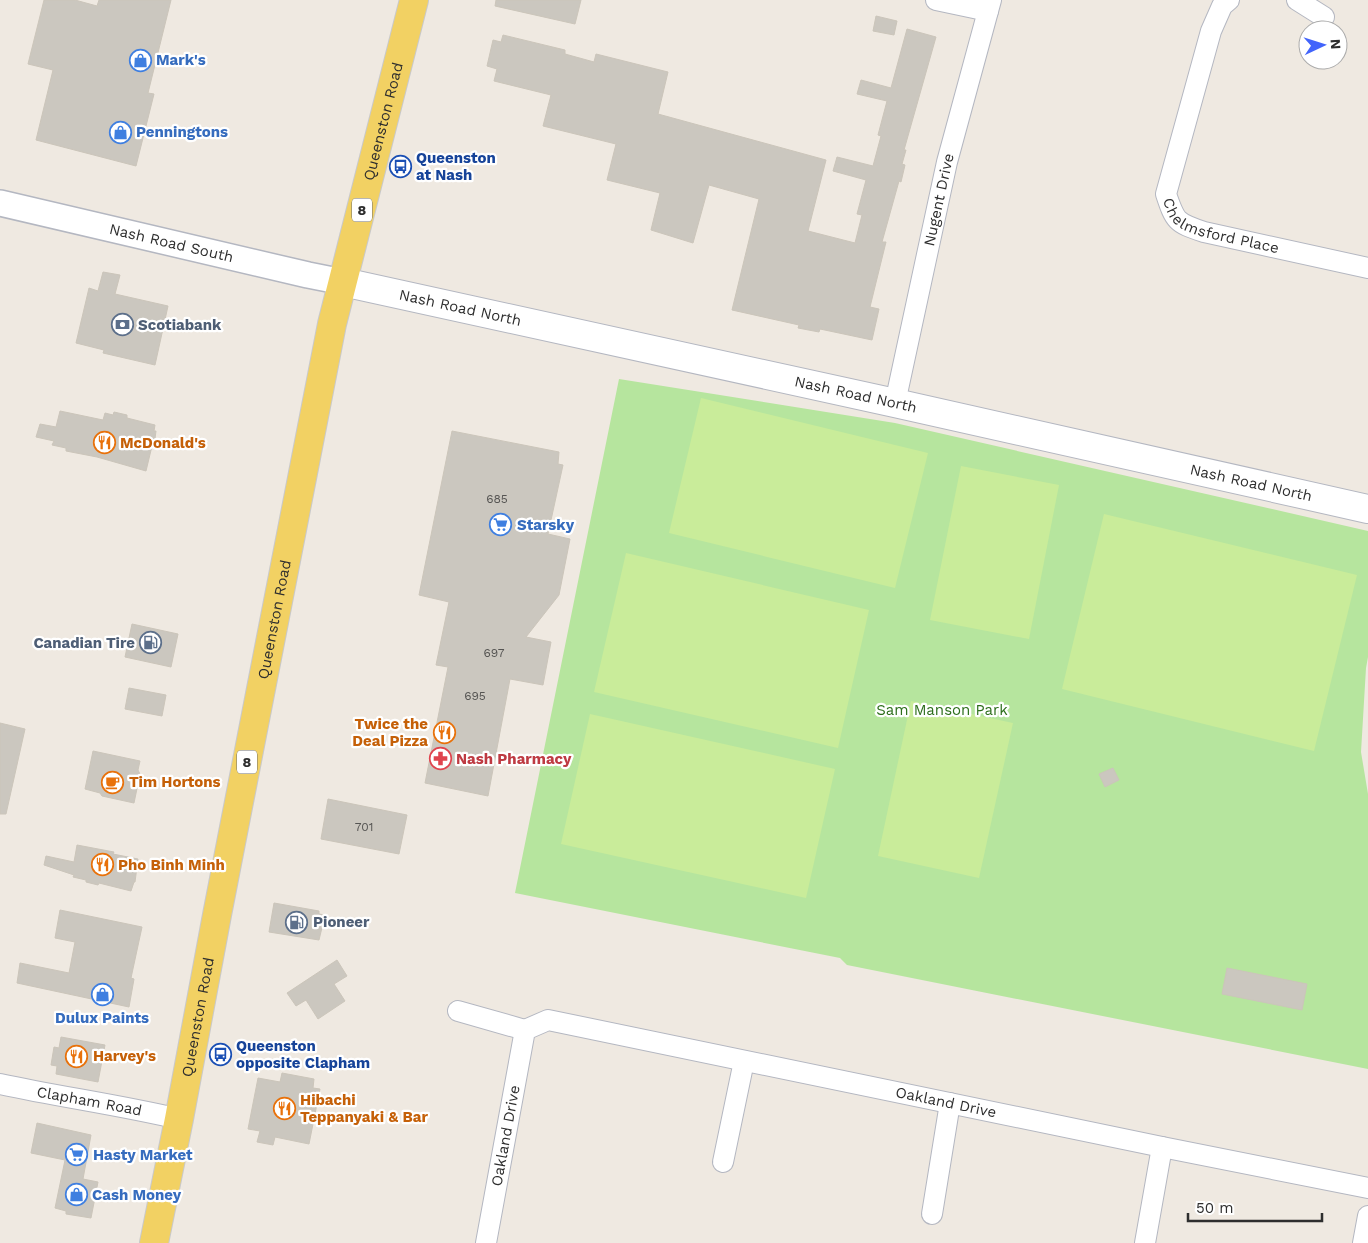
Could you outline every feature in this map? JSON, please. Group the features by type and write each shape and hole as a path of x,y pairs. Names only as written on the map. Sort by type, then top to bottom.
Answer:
{"main road":[{"name":"Queenston Road","path":"154,1243 332,324 414,0"},
{"name":"Nash Road North","path":"343,282 895,403 1368,510"}],"street":[{"path":"936,0 990,6"},
{"name":"Chelmsford Place","path":"1229,0 1222,6 1210,31 1166,194 1173,216 1185,226 1204,232 1368,268"},
{"path":"1297,0 1324,17"},
{"name":"Nugent Drive","path":"895,403 947,162 990,6"},
{"name":"Nash Road South","path":"0,202 343,282"},
{"path":"458,1011 526,1030"},
{"name":"Oakland Drive","path":"486,1243 526,1030 548,1020 1368,1188"},
{"path":"723,1162 744,1061"},
{"name":"Clapham Road","path":"0,1084 179,1119"},
{"path":"932,1214 950,1103"},
{"path":"1144,1243 1162,1147"},
{"path":"1363,1243 1368,1216"}],"green space":[{"name":"Sam Manson Park","path":"619,379 895,423 1368,531 1368,657 1361,752 1368,794 1368,1069 847,965 840,958 515,893"},
{"path":"701,398 928,453 895,588 669,533"},
{"path":"961,466 1059,485 1029,639 930,620"},
{"path":"1104,514 1357,575 1314,751 1062,689"},
{"path":"626,553 869,610 838,748 594,692"},
{"path":"911,701 1013,723 979,878 878,856"},
{"path":"590,714 835,769 806,898 561,844"}],"building":[{"path":"44,0 75,0 97,6 99,0 171,0 148,93 154,94 136,166 36,140 53,70 28,64"},
{"path":"496,0 581,0 575,24 495,6"},
{"path":"876,16 897,21 894,35 873,31"},
{"path":"907,29 936,37 904,150 906,150 902,164 905,165 901,182 899,181 882,242 886,242 870,307 879,309 872,340 820,329 819,332 798,328 799,325 732,310 759,199 709,185 693,243 651,230 660,193 607,180 616,144 543,126 551,95 494,81 497,69 487,66 493,40 501,42 503,35 565,50 565,54 594,62 596,54 668,72 658,114 826,160 808,231 855,243 862,215 857,214 866,180 833,171 837,157 873,166 881,136 878,135 887,101 857,94 861,80 891,88"},
{"name":"Scotiabank","path":"103,272 120,275 115,294 168,306 155,365 103,353 104,350 76,343 89,288 98,291"},
{"name":"McDonald's","path":"60,411 103,420 105,413 113,415 114,412 127,415 127,418 155,425 154,446 152,446 146,471 97,457 66,451 66,448 52,445 54,441 36,437 40,424 56,427"},
{"path":"452,431 559,452 558,464 563,465 548,534 570,539 559,595 526,637 551,642 543,685 510,679 488,796 425,783 448,667 436,665 449,602 419,595"},
{"path":"132,624 178,634 171,667 125,657"},
{"path":"129,688 166,695 162,716 125,709"},
{"path":"0,723 25,729 6,814 0,814"},
{"name":"Tim Hortons","path":"93,751 140,761 138,770 140,774 134,803 102,796 100,793 85,789"},
{"path":"1113,768 1119,780 1105,787 1099,774"},
{"path":"328,799 407,815 399,854 321,839"},
{"name":"Pho Binh Minh","path":"77,845 138,859 135,882 131,891 99,883 98,885 86,882 86,880 73,877 74,875 44,865 46,856 74,862"},
{"path":"274,903 319,911 319,914 325,915 319,940 269,932"},
{"path":"60,910 142,927 131,978 134,979 129,1007 17,983 20,963 69,973 75,942 55,938"},
{"path":"337,960 347,976 334,984 345,1001 318,1019 306,1000 296,1006 287,993"},
{"path":"1227,968 1307,984 1302,1010 1222,994"},
{"name":"Harvey's","path":"61,1037 105,1045 98,1082 56,1074 57,1066 51,1065 54,1047 59,1048"},
{"path":"282,1073 314,1079 313,1088 320,1089 309,1144 275,1137 273,1145 257,1142 260,1131 248,1129 258,1078 280,1082"},
{"path":"37,1123 91,1135 83,1179 98,1182 91,1218 66,1214 66,1211 55,1208 65,1160 31,1153"}],"place":[{"name":"Mark's","path":"140,60"},
{"name":"Penningtons","path":"120,132"},
{"name":"Queenston at Nash","path":"400,167"},
{"name":"Scotiabank","path":"122,325"},
{"name":"McDonald's","path":"104,443"},
{"name":"Starsky","path":"501,525"},
{"name":"Canadian Tire","path":"151,643"},
{"name":"Twice the Deal Pizza","path":"444,733"},
{"name":"Nash Pharmacy","path":"440,759"},
{"name":"Tim Hortons","path":"113,782"},
{"name":"Pho Binh Minh","path":"102,865"},
{"name":"Pioneer","path":"297,922"},
{"name":"Dulux Paints","path":"102,995"},
{"name":"Queenston opposite Clapham","path":"220,1055"},
{"name":"Harvey's","path":"77,1056"},
{"name":"Hibachi Teppanyaki & Bar","path":"284,1109"},
{"name":"Hasty Market","path":"77,1155"},
{"name":"Cash Money","path":"76,1195"}]}
